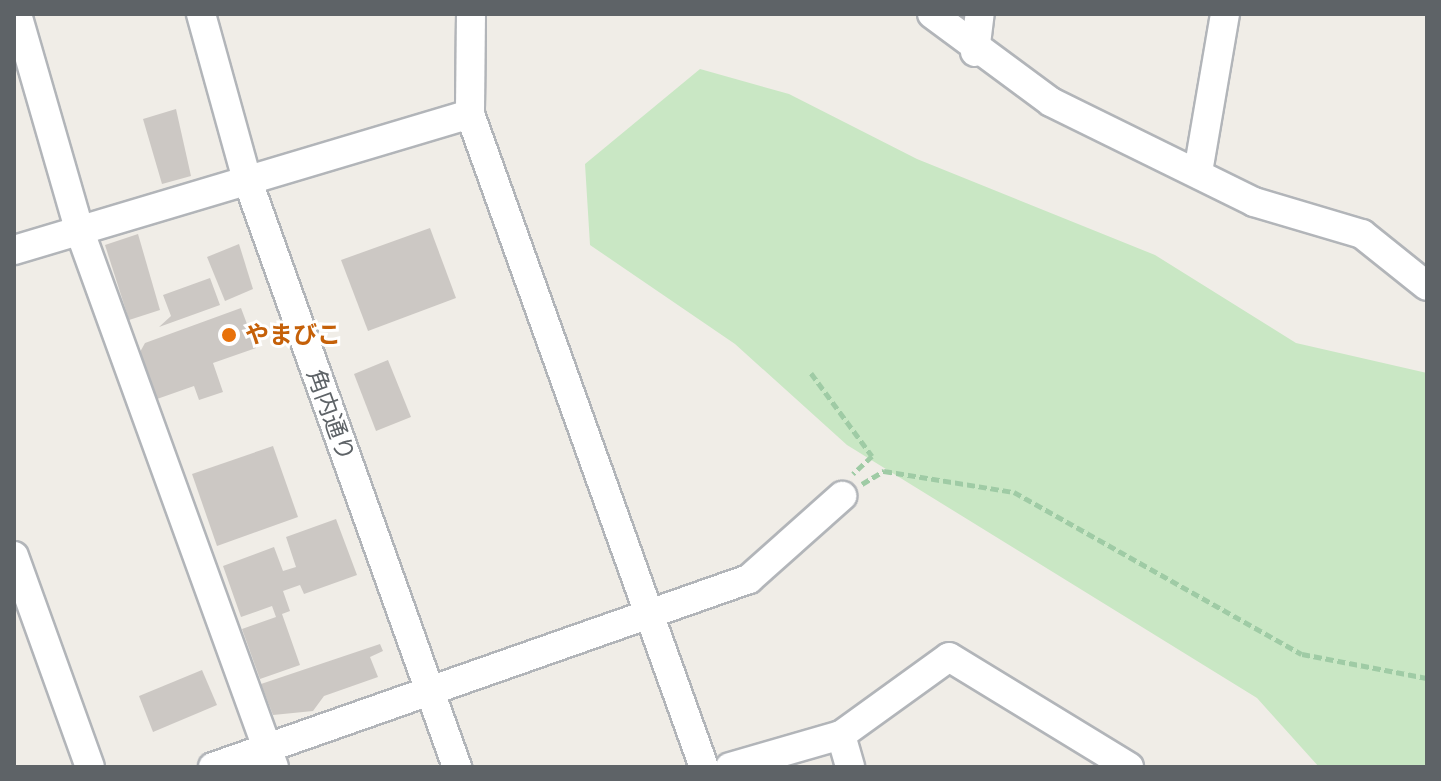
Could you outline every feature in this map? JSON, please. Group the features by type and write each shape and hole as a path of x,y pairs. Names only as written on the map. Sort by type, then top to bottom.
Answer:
{"street":[{"path":"17,14 79,229 271,758"},
{"name":"角内通り","path":"201,14 246,176 457,767"},
{"path":"471,14 470,114 704,767"},
{"path":"932,14 975,52 1051,102 1254,202 1362,234 1427,286"},
{"path":"975,52 980,14"},
{"path":"1198,172 1225,14"},
{"path":"14,250 246,176 470,114"},
{"path":"213,767 271,758 431,693 749,579 842,496"},
{"path":"14,556 21,598 90,767"},
{"path":"730,767 841,735 949,657 1129,767"},
{"path":"841,735 850,767"}],"path":[{"path":"811,373 872,456 849,477 842,496"},
{"path":"842,496 884,471 1014,492 1302,654 1427,678"}],"green space":[{"path":"700,69 789,94 917,159 1155,255 1296,343 1427,373 1427,767 1319,767 1257,698 847,445 735,344 590,245 585,164"}],"building":[{"path":"176,109 191,176 162,184 143,119"},
{"path":"430,228 456,298 368,331 341,260"},
{"path":"138,234 160,310 129,320 105,245"},
{"path":"239,244 253,289 225,301 207,257"},
{"path":"210,278 220,305 159,327 171,316 163,295"},
{"path":"241,308 256,348 213,363 223,392 199,400 194,386 157,399 140,352 145,343"},
{"path":"388,360 411,417 376,431 354,374"},
{"path":"273,446 298,517 217,546 192,474"},
{"path":"336,519 357,575 304,594 300,585 283,591 290,611 282,614 300,665 260,679 242,629 276,617 272,606 241,617 223,566 274,547 283,571 296,567 286,537"},
{"path":"380,644 383,651 370,657 378,677 324,696 313,711 273,715 261,684"},
{"path":"202,670 217,705 153,732 139,696"}],"place":[{"name":"やまびこ","path":"229,335"}]}
